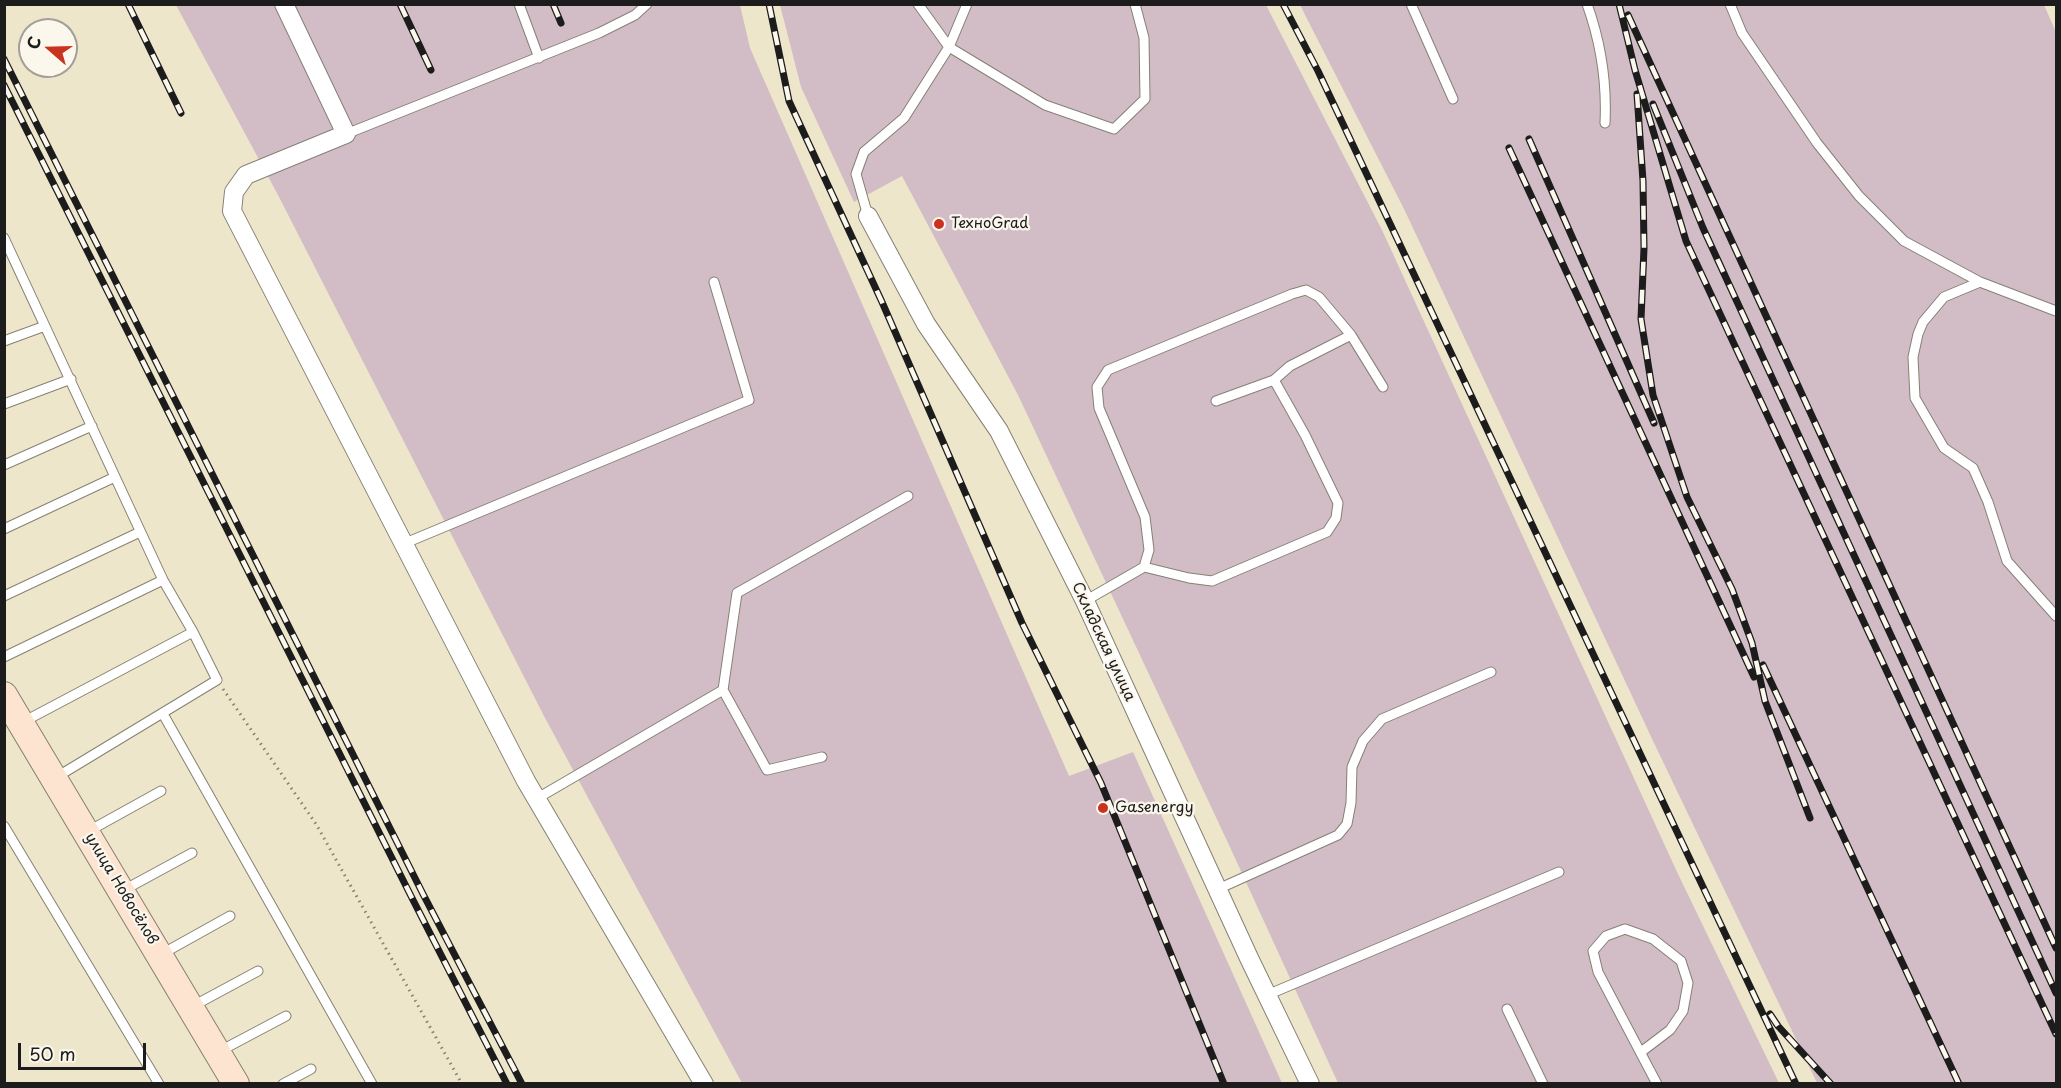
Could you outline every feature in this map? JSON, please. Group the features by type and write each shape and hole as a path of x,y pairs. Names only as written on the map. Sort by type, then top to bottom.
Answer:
{"street":[{"path":"284,4 346,134 246,175 234,192 232,211 536,799 704,1083"},
{"name":"Складская улица","path":"868,216 926,324 999,432 1085,601 1310,1083"},
{"name":"улица Новосёлов","path":"4,695 236,1083"}],"lane":[{"path":"519,4 539,58"},
{"path":"346,134 599,33 634,15 647,4"},
{"path":"918,4 950,47 1045,105 1114,129 1144,99 1144,38 1135,4"},
{"path":"868,216 856,174 864,153 904,118 950,47 967,4"},
{"path":"1411,4 1453,99"},
{"path":"1587,4 1598,34 1606,95 1605,123"},
{"path":"1730,4 1742,33 1817,143 1859,196 1904,241 1980,282 2056,311"},
{"path":"4,238 163,580 217,680 55,778"},
{"path":"403,544 749,400 714,282"},
{"path":"1980,282 1944,297 1923,322 1913,357 1915,398 1944,448 1973,468 1988,502 2007,561 2056,616"},
{"path":"1085,601 1144,567 1149,550 1145,517 1098,408 1097,387 1108,370 1306,290 1319,297 1351,335 1383,387"},
{"path":"4,341 45,326"},
{"path":"1216,401 1274,380 1290,366 1351,335"},
{"path":"4,404 71,379"},
{"path":"1144,567 1212,581 1327,532 1336,518 1338,503 1305,435 1274,380"},
{"path":"4,465 92,426"},
{"path":"4,529 115,477"},
{"path":"822,757 767,770 723,690 737,593 908,496"},
{"path":"4,596 140,532"},
{"path":"4,657 163,580"},
{"path":"21,723 193,632"},
{"path":"1218,890 1338,835 1347,824 1352,803 1352,767 1363,741 1382,719 1491,672"},
{"path":"536,799 723,690"},
{"path":"163,714 372,1083"},
{"path":"87,832 161,791"},
{"path":"4,826 159,1083"},
{"path":"122,891 192,853"},
{"path":"1267,995 1559,872"},
{"path":"160,955 230,916"},
{"path":"1641,1052 1670,1030 1683,1011 1688,983 1681,961 1653,939 1625,929 1606,936 1593,951 1598,972 1656,1083"},
{"path":"191,1007 258,971"},
{"path":"1507,1009 1544,1083"},
{"path":"218,1052 286,1016"},
{"path":"283,1083 311,1069"}],"path":[{"path":"217,680 316,824 462,1083"}],"shaded area":[{"path":"176,5 740,5 750,48 1069,776 1133,752 1282,1083 742,1083 545,718 278,195"},
{"path":"780,5 1266,5 1382,230 1678,874 1779,1083 1338,1083 1018,395 902,176 854,202 801,87"},
{"path":"1300,5 2044,5 2056,32 2056,1083 1817,1083 1654,743 1405,211"}],"railway":[{"path":"128,4 181,113"},
{"path":"400,4 431,70"},
{"path":"553,4 561,23"},
{"path":"769,4 789,101 882,302 1022,623 1101,783 1224,1084"},
{"path":"1283,4 1318,71 1796,1084"},
{"path":"1619,4 1635,70 1686,241 2056,1034"},
{"path":"1628,15 2056,948"},
{"path":"4,59 423,894 522,1084"},
{"path":"4,85 507,1084"},
{"path":"1637,94 1643,181 1644,248 1641,319 1653,395 1687,497 1732,589 1752,643 1765,701 1810,818"},
{"path":"1653,104 1703,228 2056,993"},
{"path":"1529,139 1654,423"},
{"path":"1509,148 1754,677"},
{"path":"1763,665 1959,1084"},
{"path":"1770,1014 1778,1026 1831,1084"}],"place":[{"name":"ТехноGrad","path":"939,224"},
{"name":"Gasenergy","path":"1103,808"}]}
